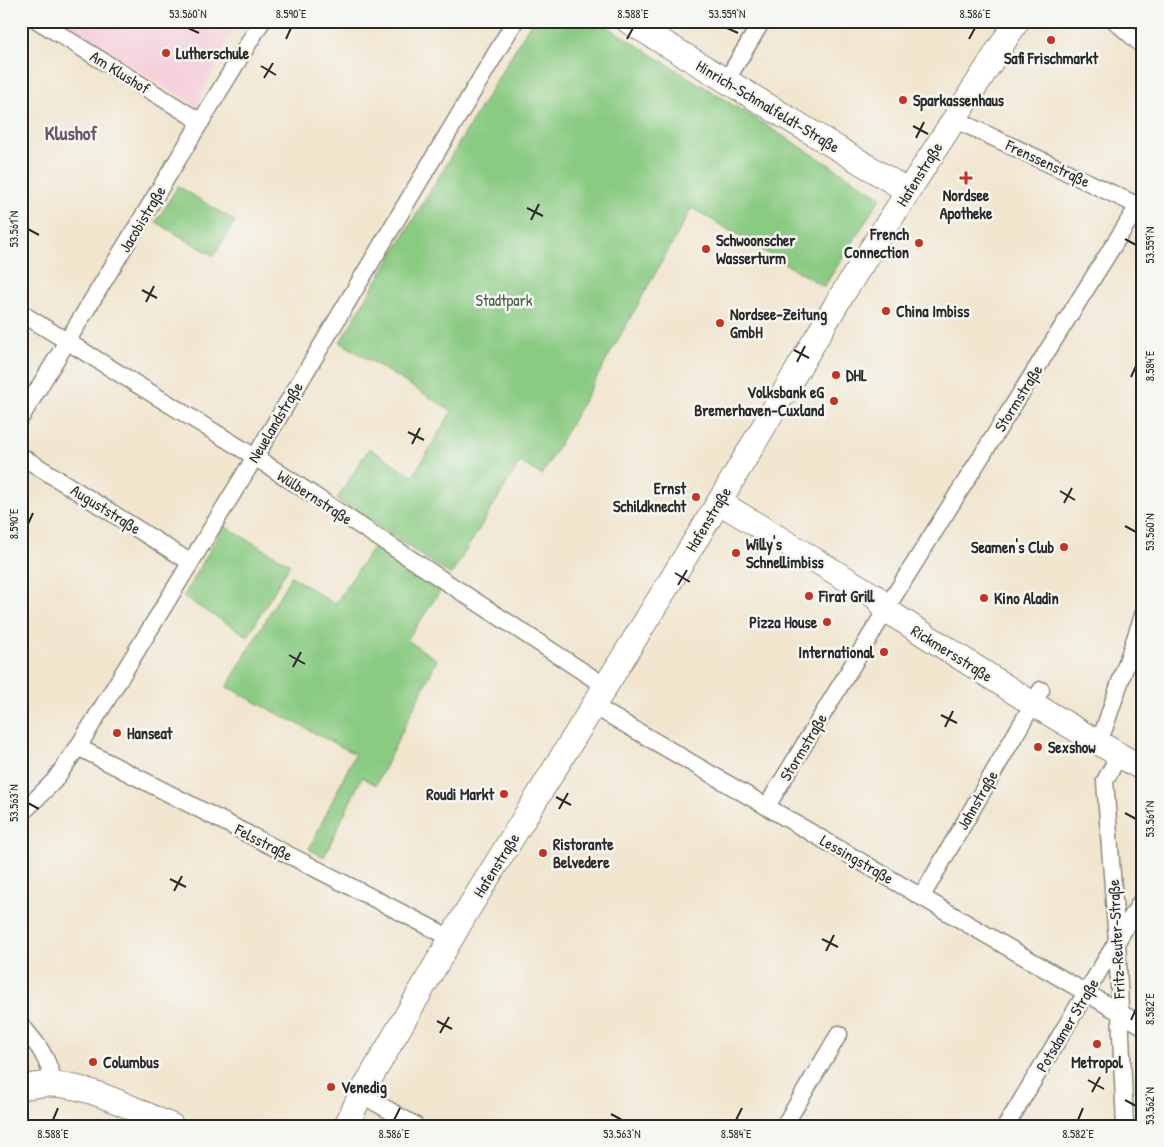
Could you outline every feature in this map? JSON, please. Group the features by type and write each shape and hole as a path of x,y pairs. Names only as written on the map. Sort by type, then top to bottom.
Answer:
{"street":[{"name":"Am Klushof","path":"38,21 201,122"},
{"name":"Jacobistraße","path":"21,417 262,21"},
{"name":"Neuelandstraße","path":"21,814 54,781 78,747 255,457 514,21"},
{"name":"Hinrich-Schmalfeldt-Straße","path":"628,21 908,191"},
{"path":"726,80 762,21"},
{"name":"Hafenstraße","path":"346,1126 361,1094 451,938 719,502 840,298 1017,21"},
{"path":"1115,21 1143,46"},
{"name":"Frenssenstraße","path":"954,119 1141,204"},
{"name":"Stormstraße","path":"766,806 884,602 1141,204"},
{"name":"Wülbernstraße","path":"21,313 255,457 600,696"},
{"name":"Auguststraße","path":"21,456 190,562"},
{"name":"Rickmersstraße","path":"719,502 1101,736 1143,750"},
{"path":"1101,736 1143,615"},
{"name":"Lessingstraße","path":"600,696 766,806 1143,1026"},
{"name":"Jahnstraße","path":"922,896 1037,697"},
{"name":"Rickmersstraße","path":"1101,736 1119,755 1143,769"},
{"name":"Felsstraße","path":"78,747 451,938"},
{"name":"Fritz-Reuter-Straße","path":"1119,755 1105,781 1116,942 1125,1126"},
{"name":"Potsdamer Straße","path":"1006,1126 1143,898"},
{"path":"21,1025 48,1062 53,1084"},
{"path":"784,1126 839,1034"},
{"path":"21,1088 36,1084 53,1084 88,1090 172,1126"},
{"path":"361,1094 416,1126"}],"shaded area":[{"name":"Lutherschule","path":"59,21 215,21 232,31 196,106"}],"green space":[{"name":"Stadtpark","path":"532,21 598,21 881,197 824,287 692,208 542,475 520,462 451,575 337,499 369,448 413,476 452,411 340,342"},
{"path":"178,186 235,221 214,256 156,222"},
{"path":"224,526 290,564 248,636 183,597"},
{"path":"375,544 441,590 407,640 437,660 376,785 362,777 324,857 309,849 355,754 227,687 291,576 335,604"}],"place":[{"name":"Safi Frischmarkt","path":"1051,40"},
{"name":"Lutherschule","path":"166,53"},
{"name":"Sparkassenhaus","path":"903,100"},
{"name":"Nordsee Apotheke","path":"966,178"},
{"name":"French Connection","path":"919,243"},
{"name":"Schwoonscher Wasserturm","path":"706,249"},
{"name":"China Imbiss","path":"886,311"},
{"name":"Nordsee-Zeitung GmbH","path":"720,323"},
{"name":"DHL","path":"836,375"},
{"name":"Volksbank eG Bremerhaven-Cuxland","path":"834,401"},
{"name":"Ernst Schildknecht","path":"696,497"},
{"name":"Seamen's Club","path":"1064,547"},
{"name":"Willy's Schnellimbiss","path":"736,553"},
{"name":"Firat Grill","path":"809,596"},
{"name":"Kino Aladin","path":"984,598"},
{"name":"Pizza House","path":"827,622"},
{"name":"International","path":"884,652"},
{"name":"Hanseat","path":"117,733"},
{"name":"Sexshow","path":"1038,747"},
{"name":"Roudi Markt","path":"504,794"},
{"name":"Ristorante Belvedere","path":"543,853"},
{"name":"Metropol","path":"1097,1044"},
{"name":"Columbus","path":"93,1062"},
{"name":"Venedig","path":"331,1087"}],"district":[{"name":"Klushof","path":"71,133"}]}
